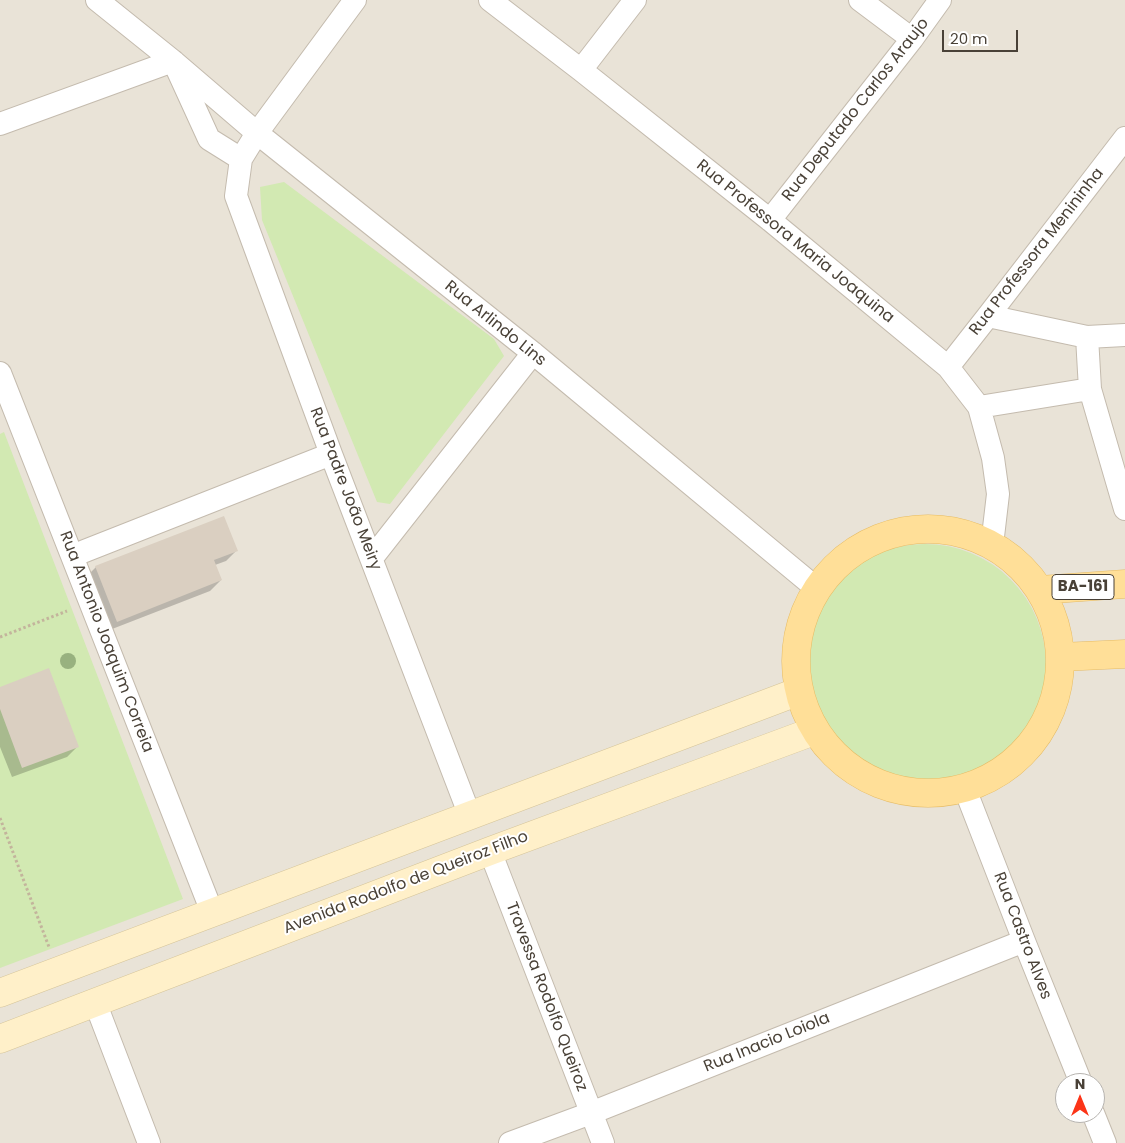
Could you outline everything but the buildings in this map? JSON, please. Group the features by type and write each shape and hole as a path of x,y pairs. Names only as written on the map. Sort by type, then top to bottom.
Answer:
{"main road":[{"path":"915,528 955,531 992,545 1019,564 1040,590 1056,622 1061,657 1055,700 1035,739 1004,770 965,789 922,794 880,785 842,764 814,731 797,692 794,656 800,620 816,588 842,559 860,548 877,538 915,528"},
{"name":"BA-161","path":"1040,590 1125,584"},
{"path":"1061,657 1125,654"},
{"path":"0,993 797,692"},
{"name":"Avenida Rodolfo de Queiroz Filho","path":"0,1039 490,851 814,731"}],"street":[{"name":"Rua Arlindo Lins","path":"97,0 173,61 257,133 533,354 816,588"},
{"path":"240,159 355,0"},
{"name":"Rua Professora Maria Joaquina","path":"490,0 770,220 948,367 978,406 993,458 998,494 992,545"},
{"path":"581,70 635,0"},
{"path":"860,0 912,38"},
{"name":"Rua Deputado Carlos Araujo","path":"770,220 940,0"},
{"name":"Rua Arlindo Lins","path":"173,61 209,139 240,159"},
{"path":"0,124 173,61"},
{"name":"Rua Professora Menininha","path":"948,367 1125,138"},
{"name":"Rua Padre João Meiry","path":"240,159 236,196 331,454 470,816"},
{"path":"988,316 1087,337 1125,335"},
{"path":"1087,337 1090,389 1125,509"},
{"path":"372,558 533,354"},
{"name":"Rua Antonio Joaquim Correia","path":"0,373 8,413 91,602 212,912"},
{"path":"978,406 1090,389"},
{"path":"72,556 331,454"},
{"name":"Rua Castro Alves","path":"965,789 1077,1073"},
{"name":"Travessa Rodolfo Queiroz","path":"490,851 603,1143"},
{"name":"Rua Inacio Loiola","path":"510,1143 591,1113 1024,941"},
{"path":"95,1002 149,1143"},
{"path":"1097,1123 1105,1143"}],"path":[{"path":"0,637 91,602"},
{"path":"0,818 58,971"}],"shaded area":[{"path":"0,0 1125,0 1125,1143 0,1143"}],"green space":[{"path":"284,182 494,339 504,356 390,504 377,502 262,220 260,187"},
{"path":"4,432 183,899 0,968 0,434"},
{"path":"925,544 960,549 982,558 1002,572 1018,588 1032,608 1041,630 1046,665 1041,700 1032,722 1018,742 1002,758 982,772 960,781 925,786 890,781 868,772 848,758 832,742 818,722 809,700 804,665 809,630 818,608 832,588 848,572 868,558 890,549"}]}
